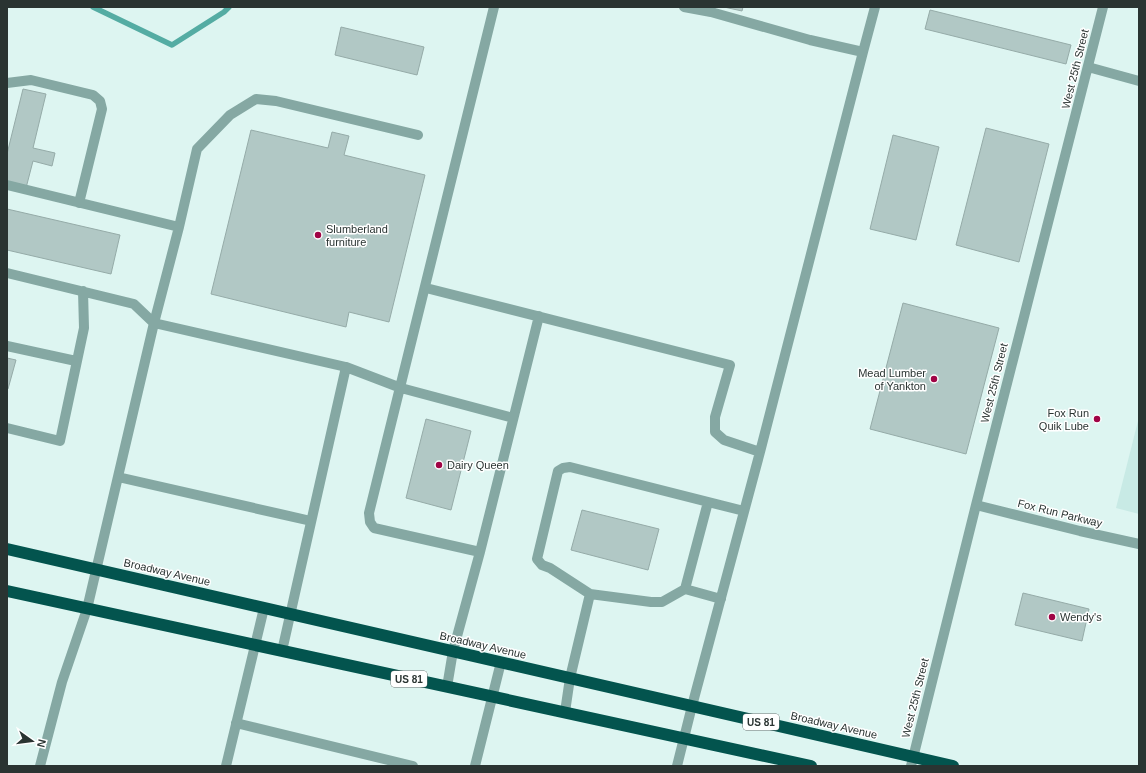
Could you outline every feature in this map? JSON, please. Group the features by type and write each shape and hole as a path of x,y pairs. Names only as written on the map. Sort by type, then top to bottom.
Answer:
{"highway":[{"name":"Broadway Avenue","path":"7,549 692,706 912,761 953,766"},
{"name":"US 81","path":"7,591 811,766"}],"street":[{"path":"480,552 374,528 370,522 369,513 426,288 494,7"},
{"path":"684,7 711,12 810,40 863,52"},
{"path":"677,766 875,7"},
{"name":"West 25th Street","path":"912,761 1103,7"},
{"path":"1088,67 1139,81"},
{"path":"7,83 31,80 93,95 100,101 102,109 79,203"},
{"path":"40,766 62,682 87,609 154,323 179,227 197,149 230,115 256,99 276,101 418,135"},
{"path":"7,185 179,227"},
{"path":"7,273 134,304 154,323 346,367 401,388 513,418"},
{"path":"426,288 730,365 715,417 715,432 724,440 760,452"},
{"path":"7,428 60,441 84,328 83,291"},
{"path":"447,687 453,651 480,552 539,316"},
{"path":"7,346 76,361"},
{"path":"282,651 346,367"},
{"path":"720,599 685,589 662,602 650,602 590,594 550,568 542,565 537,559 558,471 563,468 570,467 744,511"},
{"path":"118,477 311,521"},
{"path":"685,589 708,502"},
{"name":"Fox Run Parkway","path":"976,505 1139,544"},
{"path":"565,712 570,678 590,594"},
{"path":"226,766 264,608"},
{"path":"475,766 501,662"},
{"path":"236,723 413,766"}],"shaded area":[{"path":"1139,417 1139,514 1116,508"}],"building":[{"path":"724,7 743,7 742,11"},
{"path":"930,10 1071,45 1066,64 925,29"},
{"path":"341,27 424,47 417,75 335,55"},
{"path":"23,89 46,94 33,148 55,153 52,166 33,161 26,188 7,183 7,154"},
{"path":"986,128 1049,144 1019,262 956,245"},
{"name":"Slumberland furniture","path":"251,130 328,148 332,132 349,136 344,155 425,175 389,322 349,312 346,327 211,294"},
{"path":"893,135 939,147 916,240 870,229"},
{"path":"7,209 120,235 111,274 7,250"},
{"name":"Mead Lumber of Yankton","path":"903,303 999,328 966,454 870,429"},
{"path":"7,358 16,360 8,389 7,388"},
{"name":"Dairy Queen","path":"426,419 471,431 451,510 406,498"},
{"path":"582,510 659,529 648,570 571,550"},
{"name":"Wendy's","path":"1023,593 1089,609 1082,641 1015,625"}],"waterway":[{"path":"93,7 172,45 224,12 229,7"}],"place":[{"name":"Slumberland furniture","path":"318,235"},
{"name":"Mead Lumber of Yankton","path":"934,379"},
{"name":"Fox Run Quik Lube","path":"1097,419"},
{"name":"Dairy Queen","path":"439,465"},
{"name":"Wendy's","path":"1052,617"}]}
